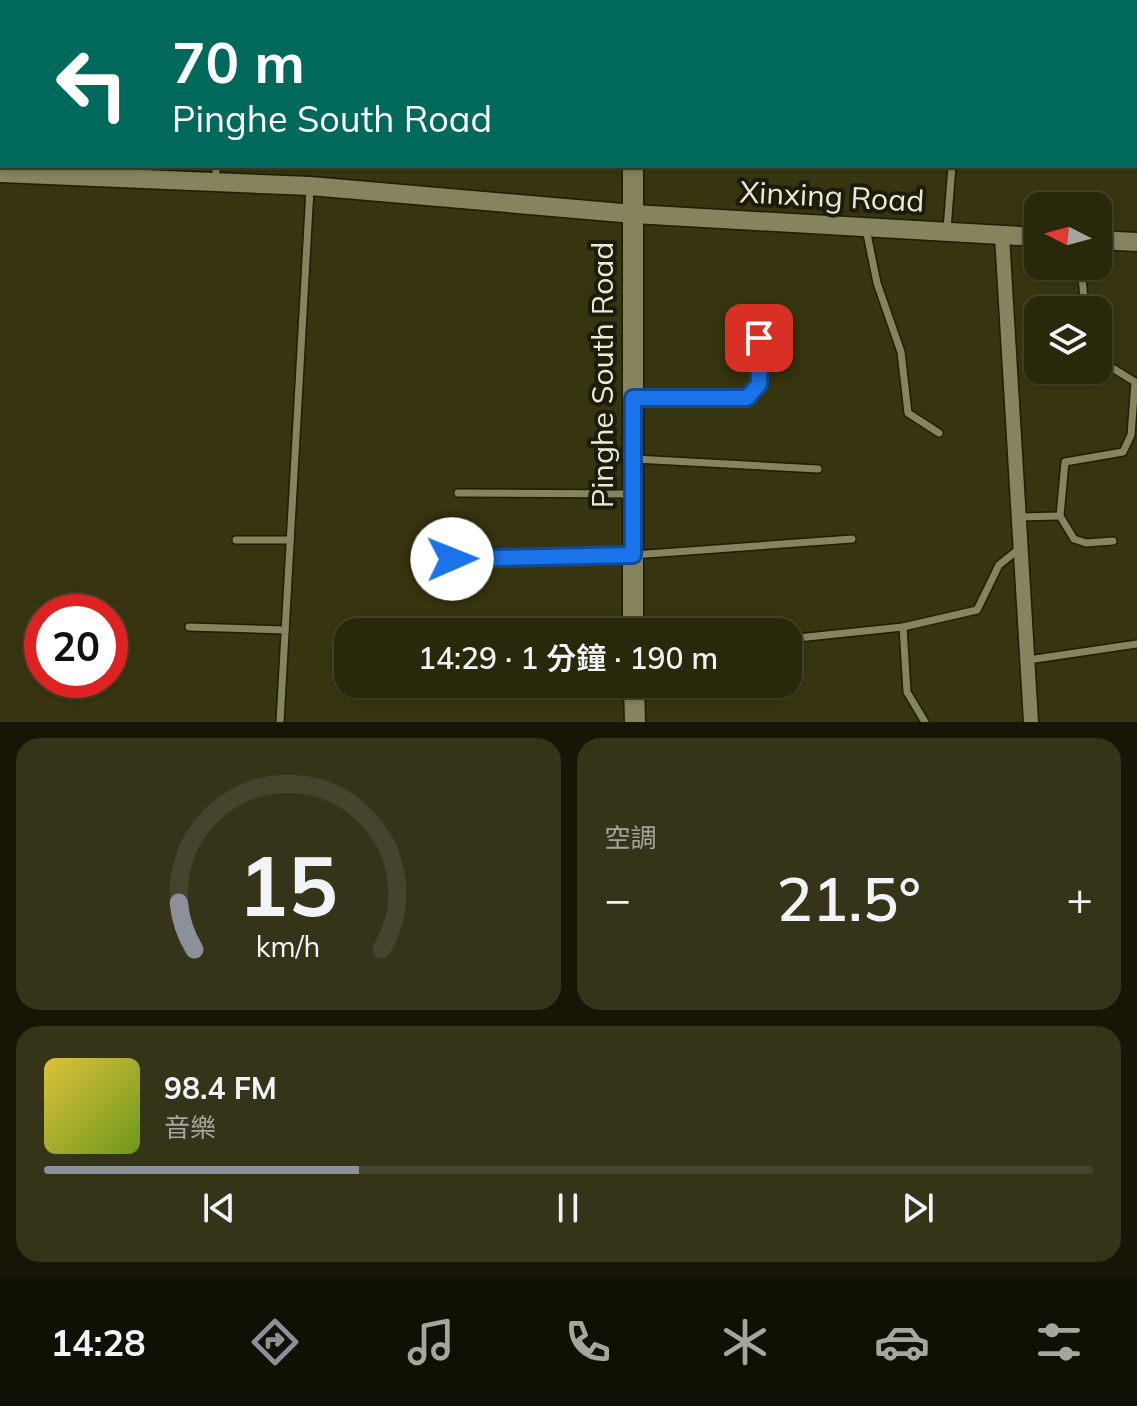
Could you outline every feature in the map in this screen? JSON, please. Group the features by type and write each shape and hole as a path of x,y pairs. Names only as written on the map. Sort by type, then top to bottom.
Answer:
{"main road":[{"name":"Pinghe South Road","path":"633,168 633,618"},
{"path":"634,698 635,722"}],"street":[{"name":"Xinxing Road","path":"0,173 216,174 310,186 634,214 1024,237"},
{"path":"1002,236 1031,722"},
{"path":"1112,241 1137,242"}],"lane":[{"path":"947,231 952,168"},
{"path":"280,722 310,186"},
{"path":"865,227 877,283 901,352 908,413 939,433"},
{"path":"633,398 747,398 759,384 759,338"},
{"path":"1112,368 1135,382 1131,435 1123,452 1065,462 1060,516 1074,539 1086,543 1113,541"},
{"path":"633,459 818,469"},
{"path":"458,493 633,494"},
{"path":"1019,517 1060,516"},
{"path":"452,559 633,555 852,539"},
{"path":"236,540 290,540"},
{"path":"802,638 903,627 977,610 999,565 1020,548"},
{"path":"189,627 285,630"},
{"path":"903,627 907,692 925,722"},
{"path":"1027,660 1137,644"}],"route":[{"path":"452,559 633,555 633,398 747,398 759,384 759,338"}]}
